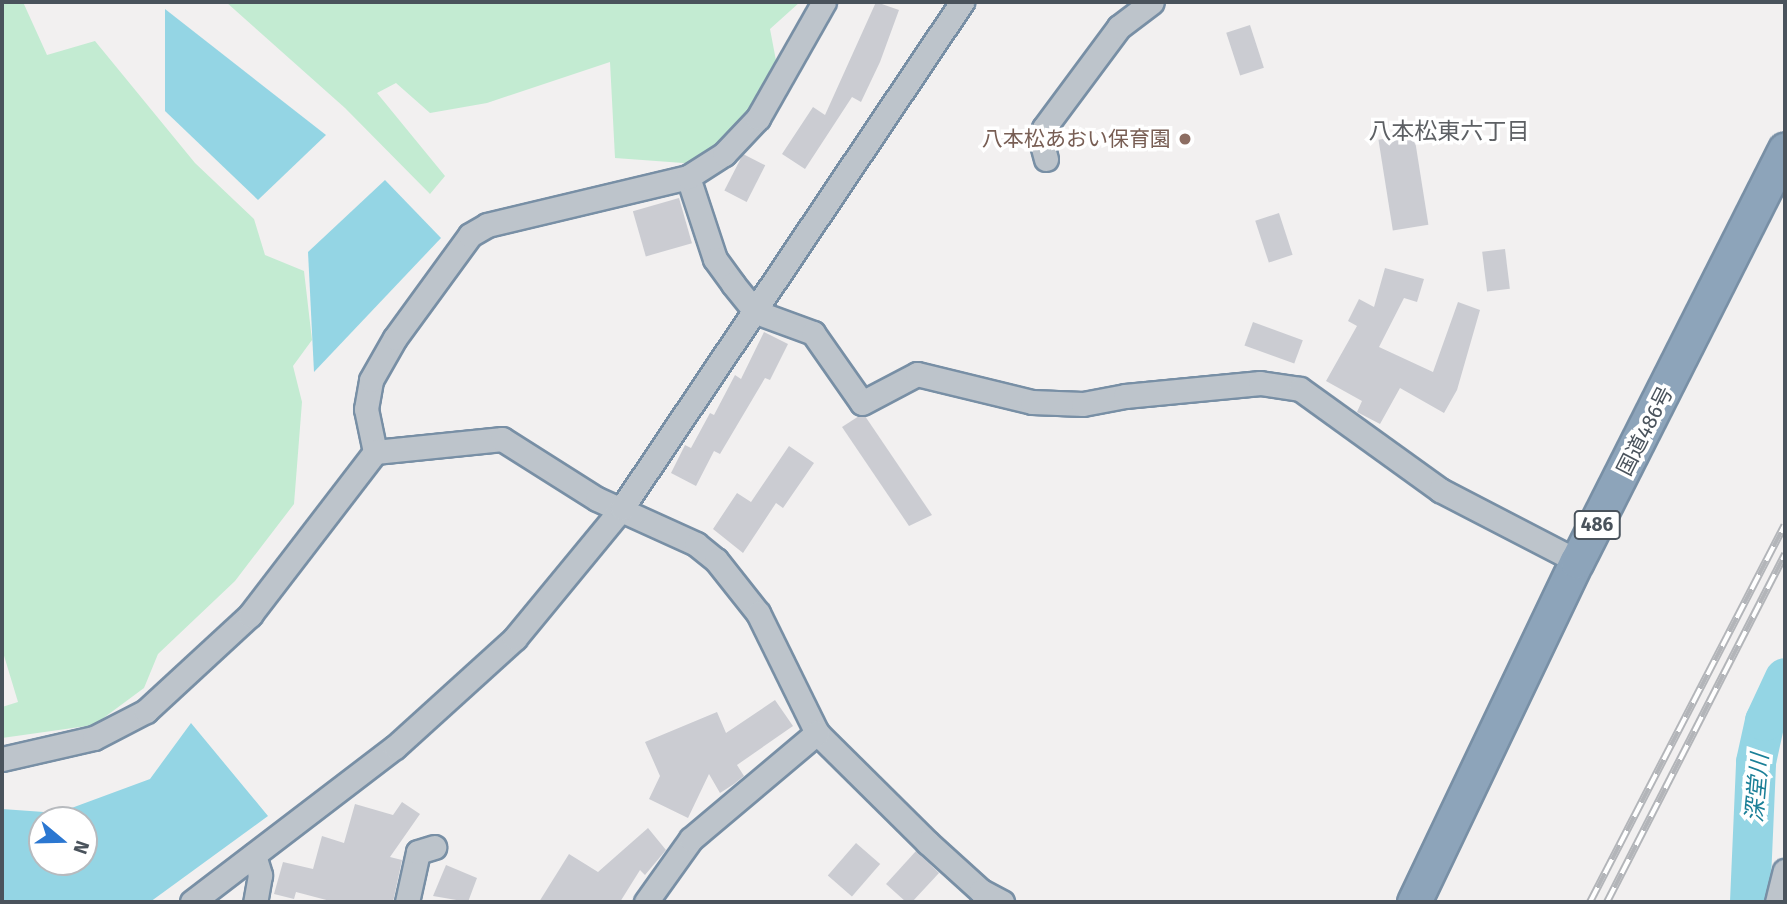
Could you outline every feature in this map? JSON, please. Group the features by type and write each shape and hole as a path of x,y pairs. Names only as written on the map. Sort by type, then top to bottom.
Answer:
{"highway":[{"name":"国道486号","path":"1414,902 1577,561 1785,150"}],"street":[{"path":"375,452 366,409 370,380 394,338 470,235 487,225 688,177 724,154 758,118 824,2"},
{"path":"192,902 395,747 515,638 622,508 962,2"},
{"path":"1046,159 1041,140 1044,128 1119,27 1152,2"},
{"path":"688,177 715,259 756,312 813,332 862,403 917,374 1032,402 1083,404 1125,396 1260,383 1300,389 1440,490 1577,561"},
{"path":"2,759 94,738 146,711 250,615 375,452 502,439 597,499 622,508 696,544 735,578 758,613 817,733 972,896 1002,902"},
{"path":"646,902 691,839 817,733"},
{"path":"407,902 418,852 434,847"},
{"path":"254,855 260,875 255,902"},
{"path":"1777,902 1785,871"}],"green space":[{"path":"2,2 23,2 47,55 95,41 195,163 254,219 265,255 304,271 312,340 293,366 302,402 294,504 235,581 158,654 144,688 94,725 2,738 2,707 18,702 2,649"},
{"path":"226,2 800,2 770,29 778,71 750,116 697,164 615,158 610,62 487,103 430,113 396,83 377,93 445,176 430,194 345,108"}],"water":[{"path":"165,9 326,135 258,200 165,111"},
{"path":"385,180 441,238 314,372 308,252"},
{"path":"191,723 268,816 150,902 2,902 2,809 28,811 28,876 98,876 98,806 77,806 150,779"}],"building":[{"path":"876,2 899,10 880,62 861,102 852,97 805,169 782,154 813,107 825,115"},
{"path":"1250,25 1264,68 1240,76 1226,33"},
{"path":"1414,134 1428,225 1393,230 1378,140"},
{"path":"743,154 765,165 747,202 724,191"},
{"path":"679,198 692,243 646,256 633,211"},
{"path":"1279,213 1293,255 1269,263 1255,221"},
{"path":"1505,249 1510,289 1487,292 1482,252"},
{"path":"1385,268 1424,279 1417,302 1404,298 1379,347 1433,372 1458,302 1480,310 1457,390 1444,413 1400,388 1380,424 1357,412 1362,401 1326,381 1357,326 1348,321 1359,299 1374,307"},
{"path":"1253,322 1303,340 1294,364 1244,345"},
{"path":"764,332 788,344 770,380 765,378 720,454 714,451 696,486 671,473 685,445 691,448 710,413 714,415 735,375 741,379"},
{"path":"859,416 865,416 932,515 909,526 842,427"},
{"path":"789,446 814,463 783,508 776,503 743,553 713,529 737,493 751,502"},
{"path":"775,700 793,726 737,765 744,776 734,784 720,793 709,774 688,818 649,799 660,776 645,742 717,712 726,733"},
{"path":"402,802 420,814 390,857 402,860 393,902 334,902 296,892 294,899 274,894 283,862 313,869 322,836 344,843 355,804 393,815"},
{"path":"648,828 666,850 645,875 640,870 620,902 539,902 569,854 598,872"},
{"path":"856,843 880,864 852,896 828,875"},
{"path":"916,851 939,873 912,902 906,902 886,884"},
{"path":"446,865 477,878 468,902 433,896"}],"waterway":[{"name":"深堂川","path":"1750,902 1756,762 1765,721 1785,678"}],"railway":[{"path":"1590,902 1785,525"},
{"path":"1607,902 1785,554"}],"place":[{"name":"八本松あおい保育園","path":"1185,139"}],"district":[{"name":"八本松東六丁目","path":"1449,131"}]}
